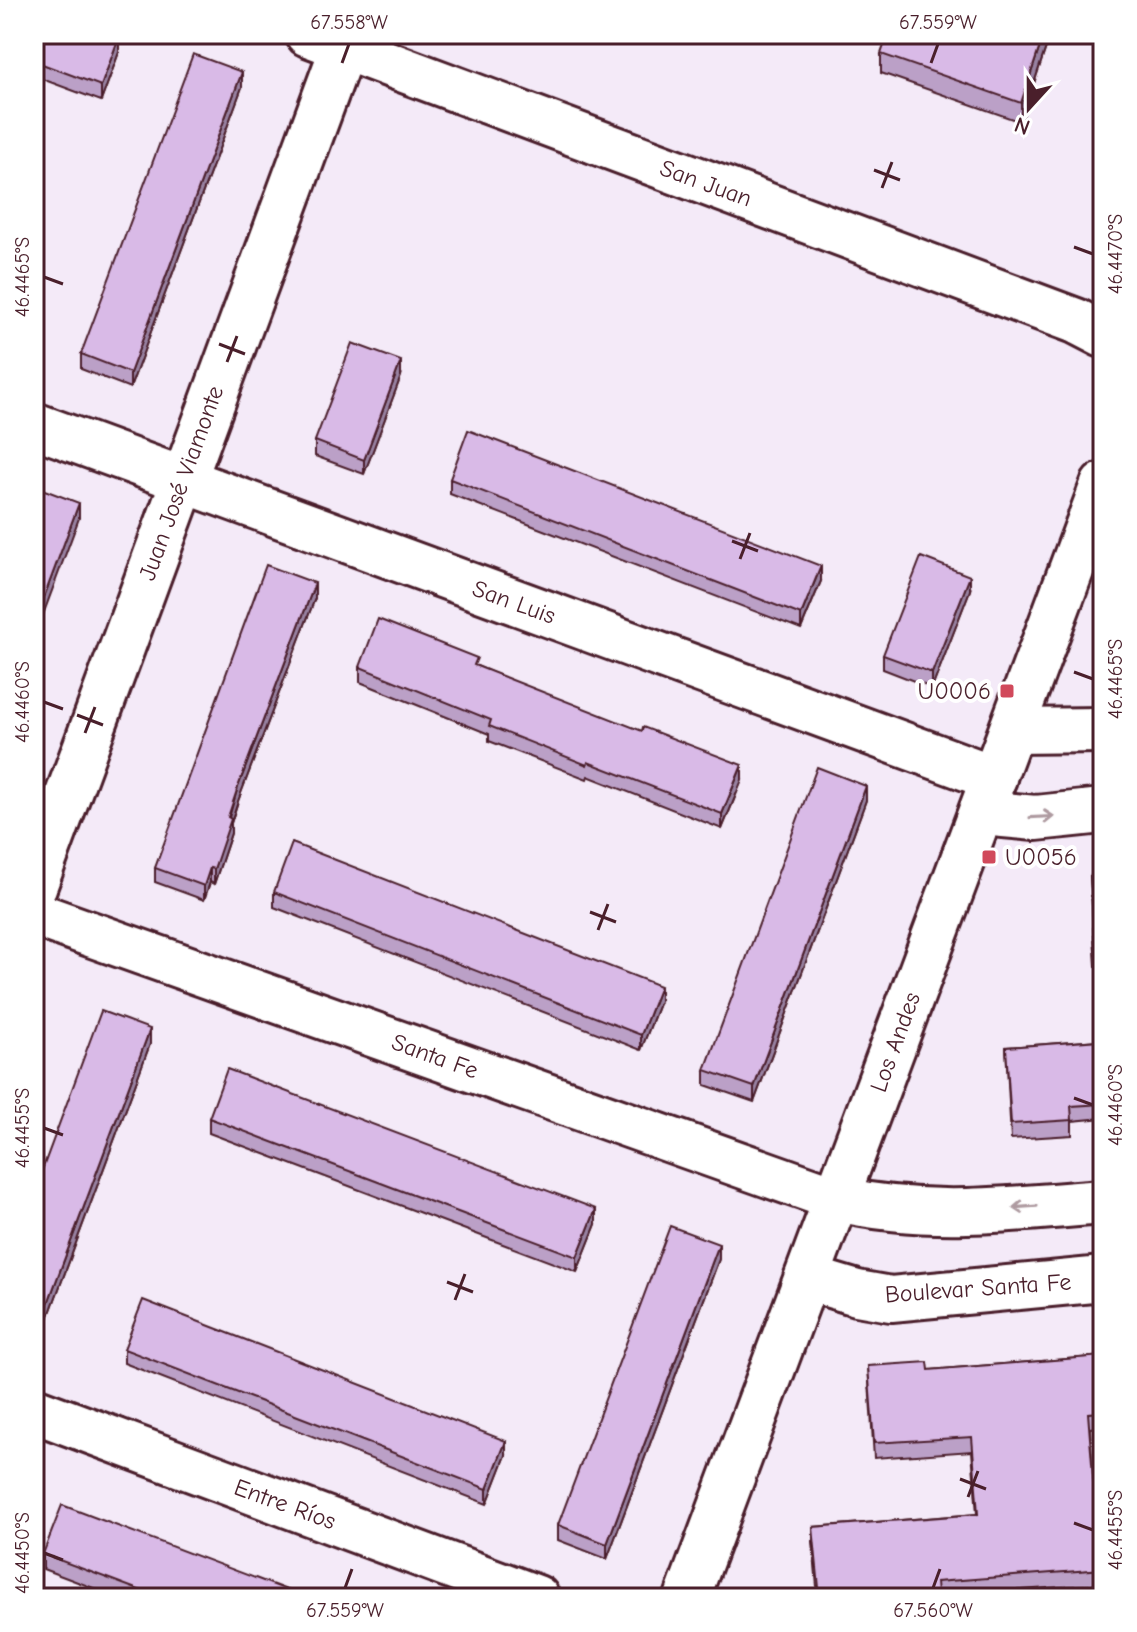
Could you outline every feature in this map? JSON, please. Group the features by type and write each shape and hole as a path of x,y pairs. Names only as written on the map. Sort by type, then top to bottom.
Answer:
{"street":[{"name":"San Juan","path":"333,39 1076,321 1103,335"},
{"name":"Juan José Viamonte","path":"34,887 182,480 333,39"},
{"name":"San Luis","path":"34,425 988,796 1036,818 1103,811"},
{"name":"Los Andes","path":"687,1598 1103,485"},
{"path":"1012,731 1103,730"},
{"name":"Santa Fe","path":"34,914 837,1199"},
{"path":"837,1199 887,1210 931,1214 1103,1202"},
{"name":"Boulevar Santa Fe","path":"807,1278 857,1293 891,1299 1103,1279"},
{"name":"Entre Ríos","path":"34,1410 537,1598"}],"building":[{"path":"34,34 111,34 119,37 101,86 34,61"},
{"path":"888,34 1044,34 1021,103 881,54"},
{"path":"193,54 242,72 130,373 81,354"},
{"path":"352,343 401,361 364,460 315,441"},
{"path":"468,430 821,566 801,615 450,479"},
{"path":"34,486 79,503 34,624"},
{"path":"921,557 970,576 932,673 883,655"},
{"path":"266,565 315,583 238,787 214,869 210,868 204,886 155,868"},
{"path":"378,619 477,658 474,665 642,731 643,727 742,765 722,814 489,726 491,720 360,667"},
{"path":"817,767 866,786 754,1087 705,1070"},
{"path":"292,843 660,986 641,1035 274,892"},
{"path":"1103,875 1103,951 1096,952 1090,876"},
{"path":"101,1011 150,1029 38,1330 34,1329 34,1192"},
{"path":"1103,1027 1103,1104 1071,1106 1072,1120 1011,1124 1006,1047 1099,1040 1098,1028"},
{"path":"227,1069 596,1209 577,1257 209,1118"},
{"path":"670,1226 719,1244 607,1544 558,1525"},
{"path":"143,1300 506,1441 487,1489 124,1349"},
{"path":"1103,1356 1103,1412 1088,1413 1096,1514 1103,1514 1103,1569 936,1582 937,1594 820,1598 813,1527 978,1514 972,1437 874,1443 868,1366 928,1362 929,1370"},
{"path":"62,1505 308,1598 160,1598 43,1554"}],"place":[{"name":"U0006","path":"1007,691"},
{"name":"U0056","path":"989,857"}]}
